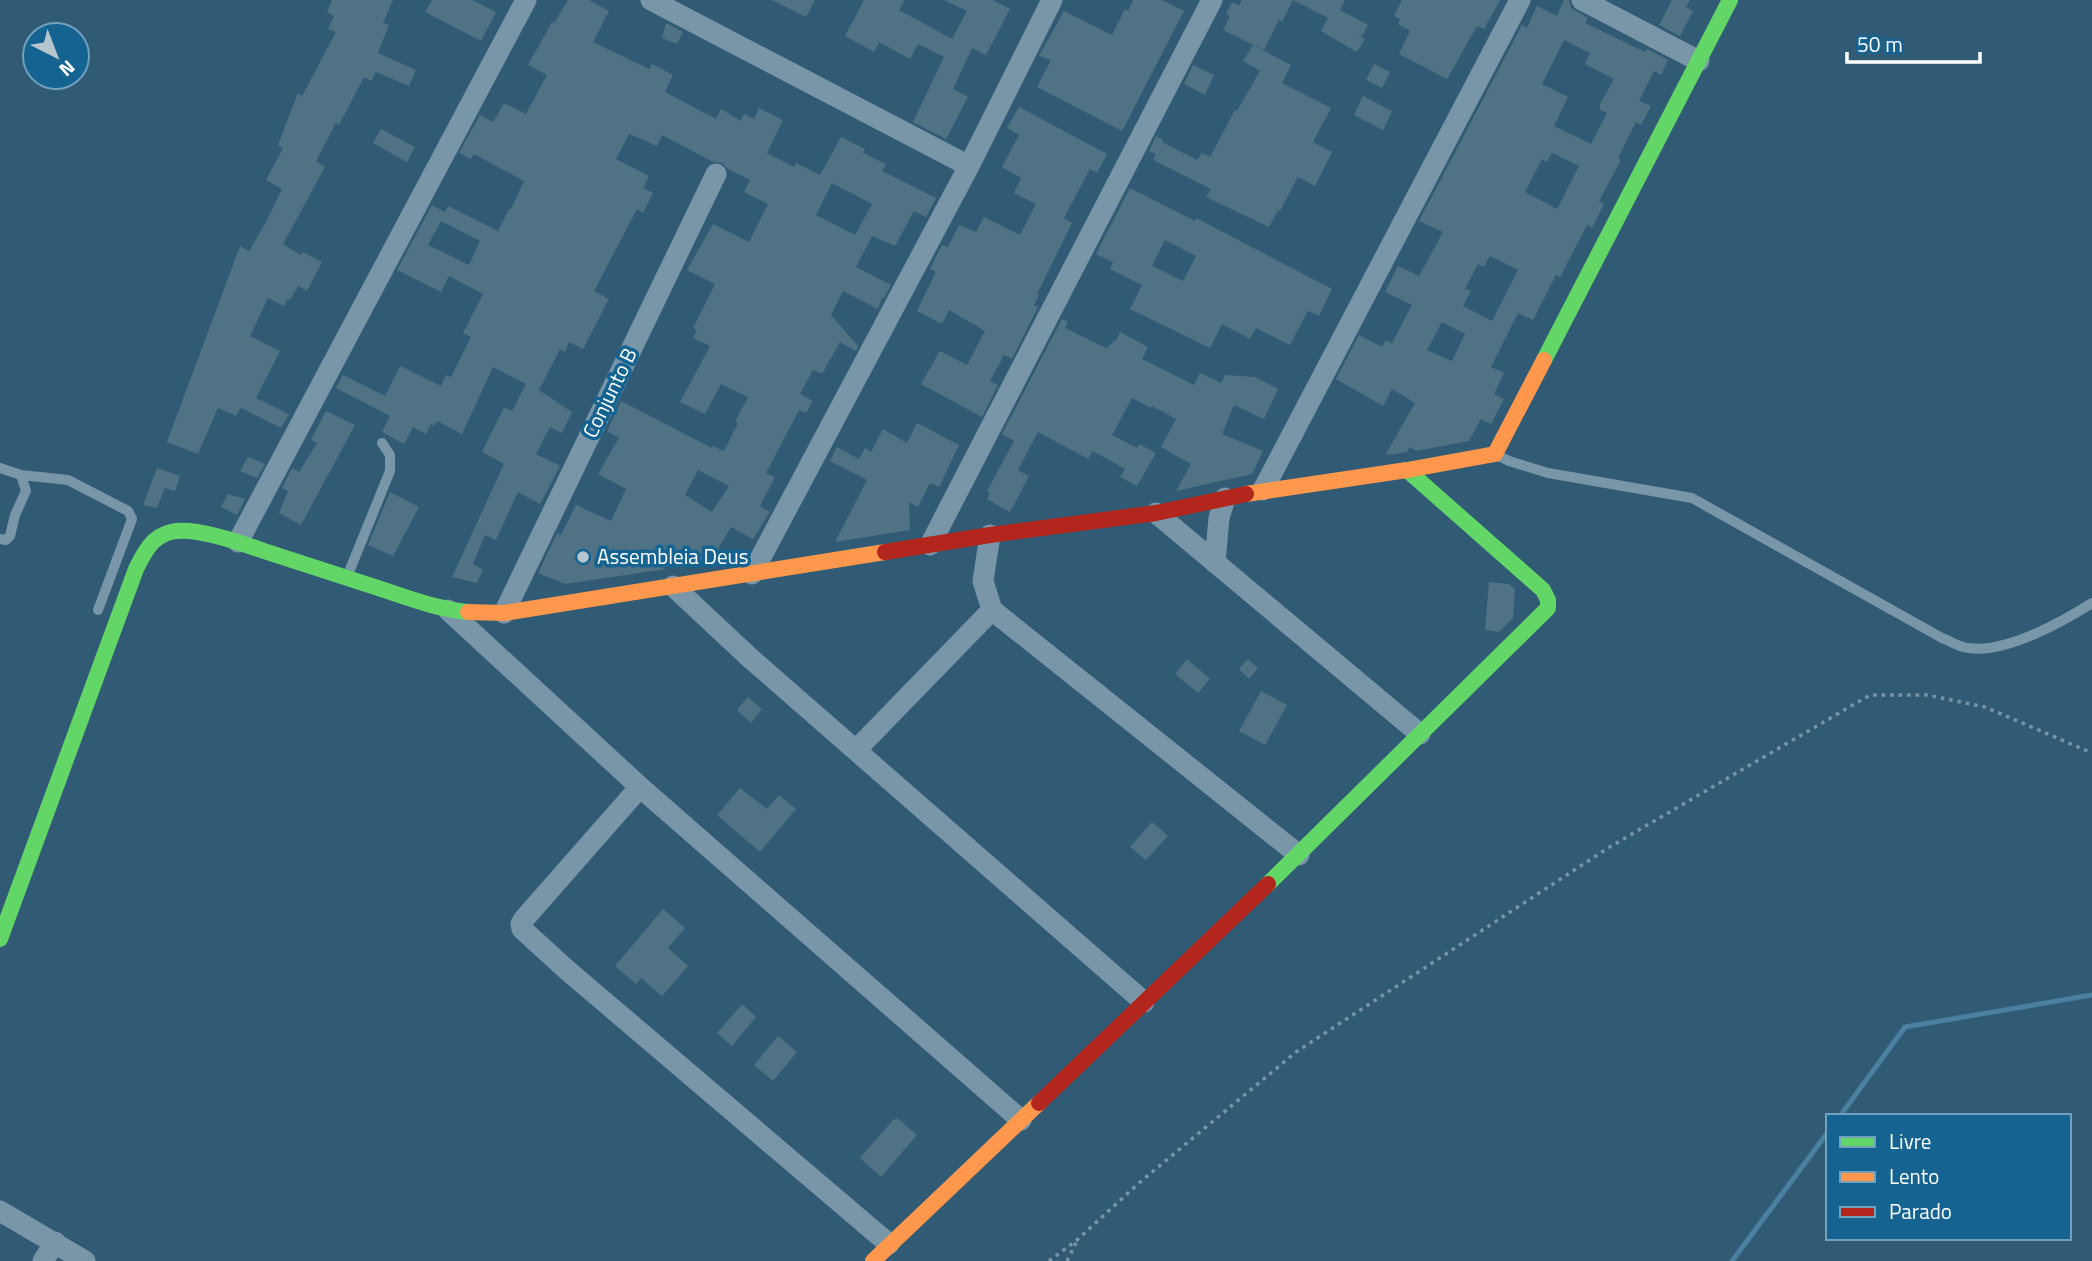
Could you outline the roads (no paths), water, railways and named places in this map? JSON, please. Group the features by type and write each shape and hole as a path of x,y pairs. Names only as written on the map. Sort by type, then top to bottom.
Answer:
{"street":[{"path":"238,542 526,0"},
{"path":"651,0 969,166"},
{"path":"752,574 969,166 1052,0"},
{"path":"930,545 1212,0"},
{"path":"1263,490 1520,0"},
{"path":"1582,0 1699,61"},
{"path":"0,939 136,569 144,551 155,539 168,532 196,532 238,542 448,610 474,614 504,613 990,535 1156,513 1263,490 1407,470 1495,454 1730,0"},
{"name":"Conjunto B","path":"504,613 716,174"},
{"path":"873,1261 1299,855 1548,608 1548,600 1543,590 1407,470"},
{"path":"1215,563 1219,518 1225,498"},
{"path":"1156,513 1420,734"},
{"path":"990,535 983,581 992,610 1299,855"},
{"path":"673,586 749,657 1144,1002"},
{"path":"448,610 640,787 1021,1121"},
{"path":"856,750 992,610"},
{"path":"640,787 524,919 522,929 566,970 889,1244"},
{"path":"0,1211 85,1261"},
{"path":"43,1261 55,1242"}],"lane":[{"path":"347,578 390,471 390,455 382,443"},
{"path":"1495,454 1508,461 1548,473 1692,498 1919,625 1967,648 1994,647 2036,634 2092,603"},
{"path":"0,468 22,475 68,480 128,511 132,519 98,610"},
{"path":"0,539 6,540 10,536 15,515 26,491 22,475"}],"waterway":[{"path":"1841,1114 1905,1027 2092,995"},
{"path":"1732,1261 1826,1135"}],"place":[{"name":"Assembleia Deus","path":"583,557"}]}
